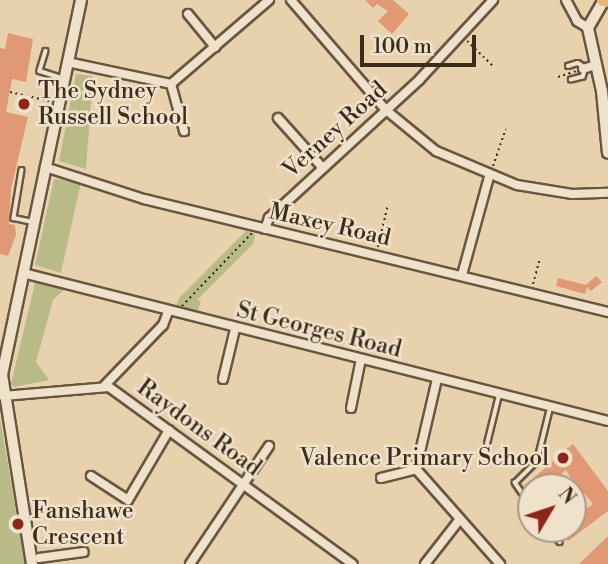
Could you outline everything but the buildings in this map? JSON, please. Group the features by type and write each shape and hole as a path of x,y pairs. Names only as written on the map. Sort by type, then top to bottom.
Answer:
{"street":[{"path":"81,0 2,375 3,396 35,561 84,552"},
{"path":"171,84 270,0"},
{"path":"290,0 386,110 436,151 489,177 545,191 608,193"},
{"name":"Verney Road","path":"265,229 269,218 321,167 386,110 461,36 493,0"},
{"path":"565,0 577,21 588,28"},
{"path":"605,0 588,28 588,67 602,91 608,153"},
{"path":"188,14 215,47"},
{"path":"67,62 171,84"},
{"path":"171,84 184,131"},
{"path":"278,118 321,167"},
{"name":"Maxey Road","path":"45,167 144,199 608,312"},
{"path":"461,275 489,177"},
{"name":"St Georges Road","path":"23,273 235,329 608,421"},
{"path":"106,385 163,326 168,312"},
{"path":"223,379 235,329"},
{"path":"351,408 361,359"},
{"path":"416,469 437,379"},
{"name":"Raydons Road","path":"3,396 106,385 353,564"},
{"path":"91,475 128,500 169,430"},
{"path":"190,564 269,446"},
{"path":"381,478 416,469"},
{"path":"416,469 500,564"},
{"path":"425,564 460,519"}],"lane":[{"path":"46,51 40,71 64,79"},
{"path":"568,66 578,63 588,67 583,77 571,80"},
{"path":"22,170 14,218 33,222"},
{"path":"487,444 499,395"},
{"path":"525,473 537,461 550,408"}],"path":[{"path":"461,36 492,65"},
{"path":"558,77 588,67"},
{"path":"10,92 50,101"},
{"path":"489,177 506,129"},
{"path":"376,256 388,204"},
{"path":"168,312 178,311 254,232 263,234 265,229"},
{"path":"531,292 540,258"}],"green space":[{"path":"76,74 93,76 86,169 59,161"},
{"path":"54,179 81,182 61,273 35,265"},
{"path":"246,231 255,234 253,244 197,300 201,301 197,314 175,309 179,298"},
{"path":"35,283 65,289 53,300 36,362 49,380 14,387 11,384"},
{"path":"0,418 25,564 0,564"}],"place":[{"name":"The Sydney Russell School","path":"24,104"},
{"name":"Valence Primary School","path":"563,458"},
{"name":"Fanshawe Crescent","path":"18,524"}]}
